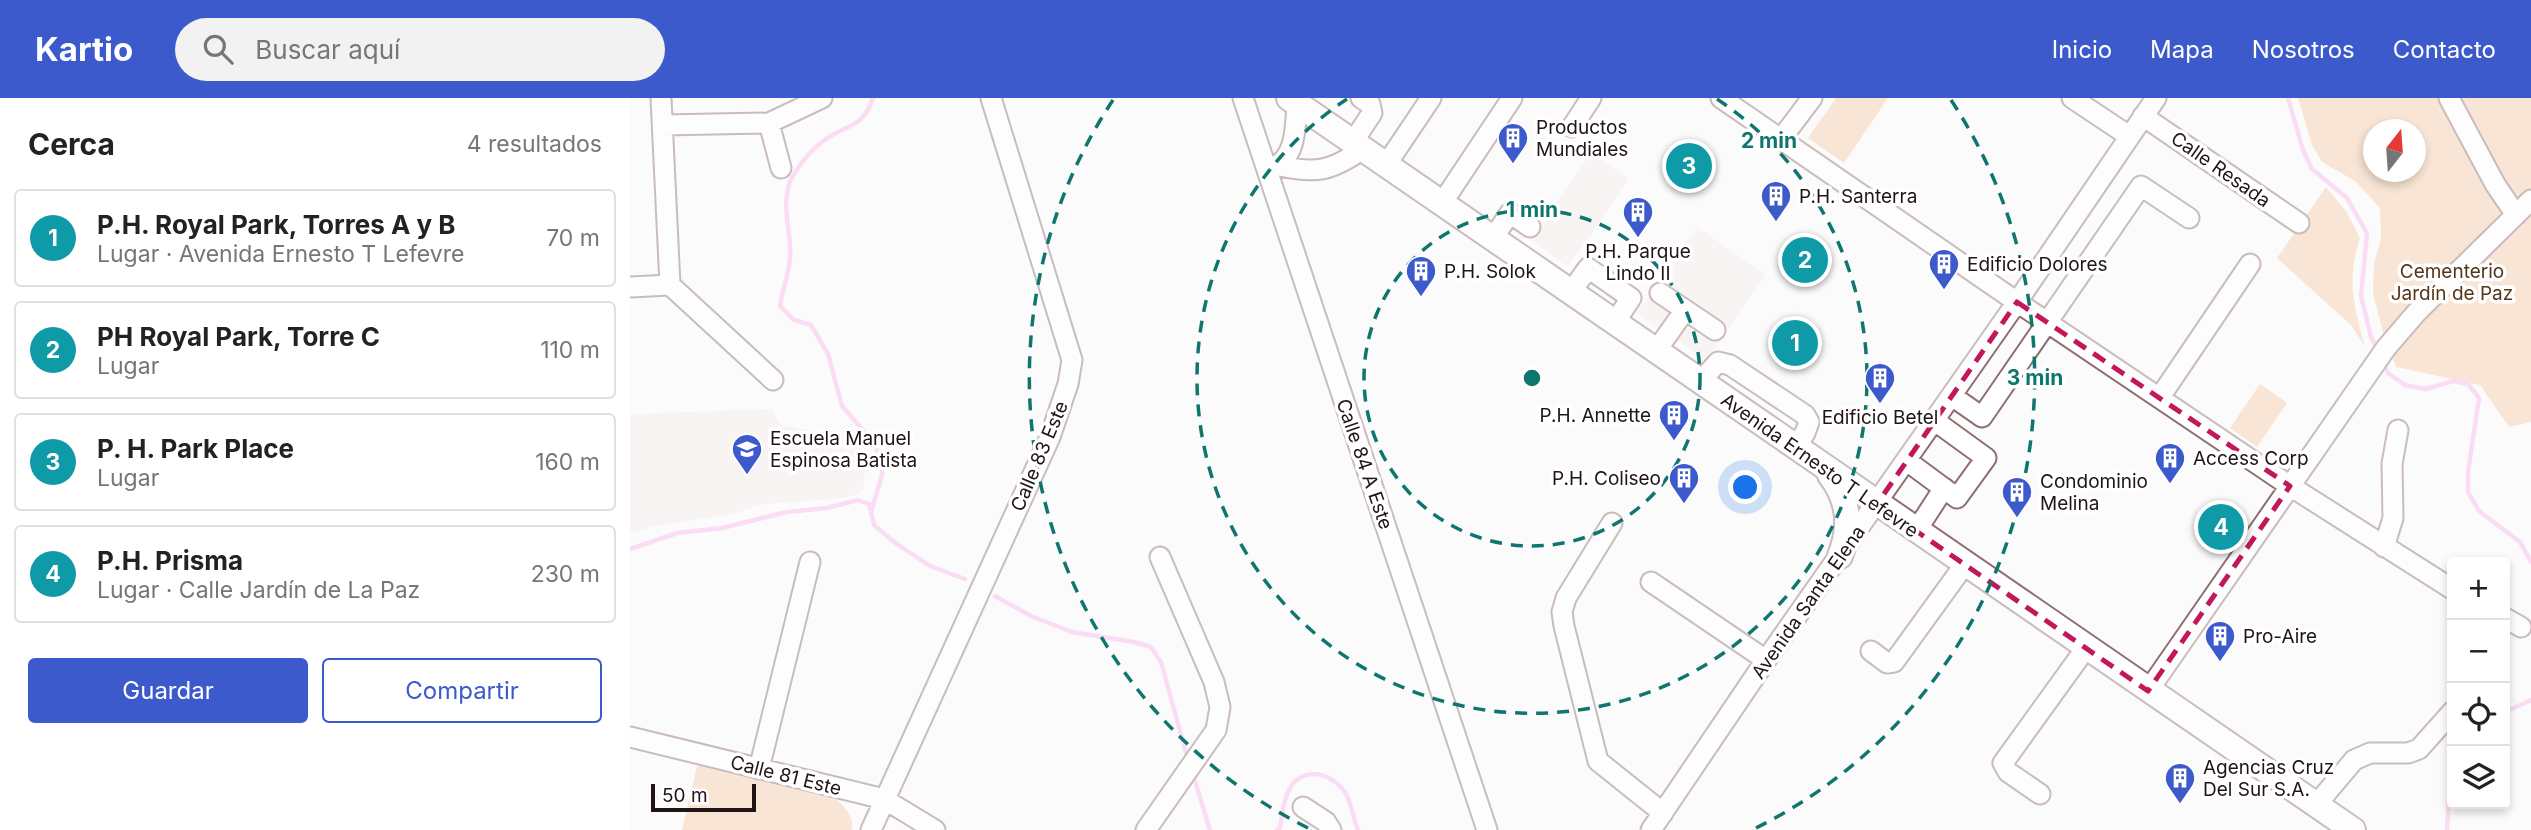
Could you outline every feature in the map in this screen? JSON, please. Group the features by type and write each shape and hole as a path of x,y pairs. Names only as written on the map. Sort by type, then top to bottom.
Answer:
{"main road":[{"name":"Avenida Ernesto T Lefevre","path":"1293,100 2316,805 2343,827"},
{"path":"1823,466 1841,492 1847,512 1846,540 1840,556"}],"street":[{"path":"661,98 670,285 773,380"},
{"path":"663,125 769,123 822,98"},
{"name":"Calle 83 Este","path":"871,830 1050,437 1065,393 1072,360 990,98"},
{"name":"Calle 84 A Este","path":"1243,98 1273,168 1488,830"},
{"path":"1273,168 1323,170 1342,164 1358,146 1372,113 1370,104 1362,98"},
{"path":"1386,165 1431,98"},
{"path":"1442,203 1512,98"},
{"path":"1572,127 1591,98"},
{"path":"1721,98 2290,486 2447,586"},
{"path":"1782,139 1812,98"},
{"path":"2072,98 2129,136"},
{"name":"Avenida Santa Elena","path":"1651,830 2156,98"},
{"path":"2449,98 2495,184 2516,215"},
{"path":"1273,168 1290,151 1295,132 1293,100"},
{"name":"Calle Resada","path":"2143,116 2299,223"},
{"path":"769,123 781,168"},
{"path":"1952,396 1982,417 2141,187 2189,218"},
{"path":"2148,691 2386,348 2417,312 2531,200"},
{"path":"1493,238 1510,213 1531,227"},
{"path":"2160,397 2250,264"},
{"path":"630,287 670,285"},
{"path":"1660,293 1716,330"},
{"path":"1656,351 1685,310"},
{"path":"1907,461 1957,498 1986,458 1935,421"},
{"path":"2384,547 2393,518 2392,464 2398,429"},
{"path":"1916,531 1944,488"},
{"path":"1612,523 1566,598 1562,612 1564,626 1598,761 1663,813"},
{"path":"1146,830 1216,730 1220,707 1214,682 1160,557"},
{"path":"759,769 810,562"},
{"path":"1871,651 1887,663 1894,662 1965,564"},
{"path":"1651,582 1766,660"},
{"path":"2040,794 2008,772 2003,763 2086,648"},
{"path":"2316,805 2354,760 2370,753 2408,753 2419,749 2447,718"},
{"name":"Calle 81 Este","path":"630,737 884,799 935,830"},
{"path":"1303,807 1326,822 1331,830"}],"highlighted area":[{"path":"2017,302 2290,486 2148,691 1877,504"}],"shaded area":[{"path":"1591,153 1629,179 1568,267 1530,239"},
{"path":"1697,227 1766,274 1707,360 1637,313"},
{"name":"Escuela Manuel Espinosa Batista","path":"772,409 782,426 845,435 858,444 866,462 863,489 857,495 836,499 765,504 732,514 656,526 630,533 630,414"}],"green space":[{"path":"1836,98 1888,98 1844,163 1808,138"},
{"name":"Cementerio Jardín de Paz","path":"2298,98 2531,98 2531,422 2509,427 2480,385 2396,367 2373,294 2374,264 2381,238 2380,208 2355,181 2322,162 2312,145"},
{"path":"2326,187 2346,211 2360,238 2353,267 2353,293 2365,347 2351,325 2277,258"},
{"path":"2260,384 2287,403 2257,447 2230,428"},
{"path":"697,766 716,768 837,800 849,813 852,830 682,830"}],"waterway":[{"path":"873,98 860,120 826,139 804,159 789,184 786,204 790,258 780,306 794,320 811,325 828,354 842,406 881,456 882,475 871,512 874,525 930,566 965,579"},
{"path":"2288,98 2303,150 2312,169 2347,198 2367,233 2361,296 2371,337 2377,349"},
{"path":"2384,363 2388,373 2405,385 2426,389 2453,381 2468,384 2479,398 2468,472 2468,492 2479,511 2520,542 2531,562"},
{"path":"630,549 677,533 722,528 787,512 827,508 858,500 869,504 870,509"},
{"path":"995,596 1031,616 1072,632 1151,647 1161,662 1188,760"},
{"path":"2510,710 2531,700"},
{"path":"1277,830 1280,828 1289,790 1295,782 1309,774 1326,776 1340,786 1350,802 1358,830"},
{"path":"1193,775 1210,830"},
{"path":"2447,830 2448,809"}],"place":[{"name":"Productos Mundiales","path":"1513,165"},
{"name":"P. H. Park Place","path":"1689,166"},
{"name":"P.H. Santerra","path":"1776,223"},
{"name":"P.H. Parque Lindo II","path":"1638,239"},
{"name":"PH Royal Park, Torre C","path":"1805,260"},
{"name":"Edificio Dolores","path":"1944,291"},
{"name":"P.H. Solok","path":"1421,298"},
{"name":"P.H. Royal Park, Torres A y B","path":"1795,343"},
{"name":"Edificio Betel","path":"1880,405"},
{"name":"P.H. Annette","path":"1674,442"},
{"name":"Escuela Manuel Espinosa Batista","path":"747,476"},
{"name":"Access Corp","path":"2170,485"},
{"name":"P.H. Coliseo","path":"1684,505"},
{"name":"Condominio Melina","path":"2017,519"},
{"name":"P.H. Prisma","path":"2221,527"},
{"name":"Pro-Aire","path":"2220,663"},
{"name":"Agencias Cruz Del Sur S.A.","path":"2180,805"}]}
